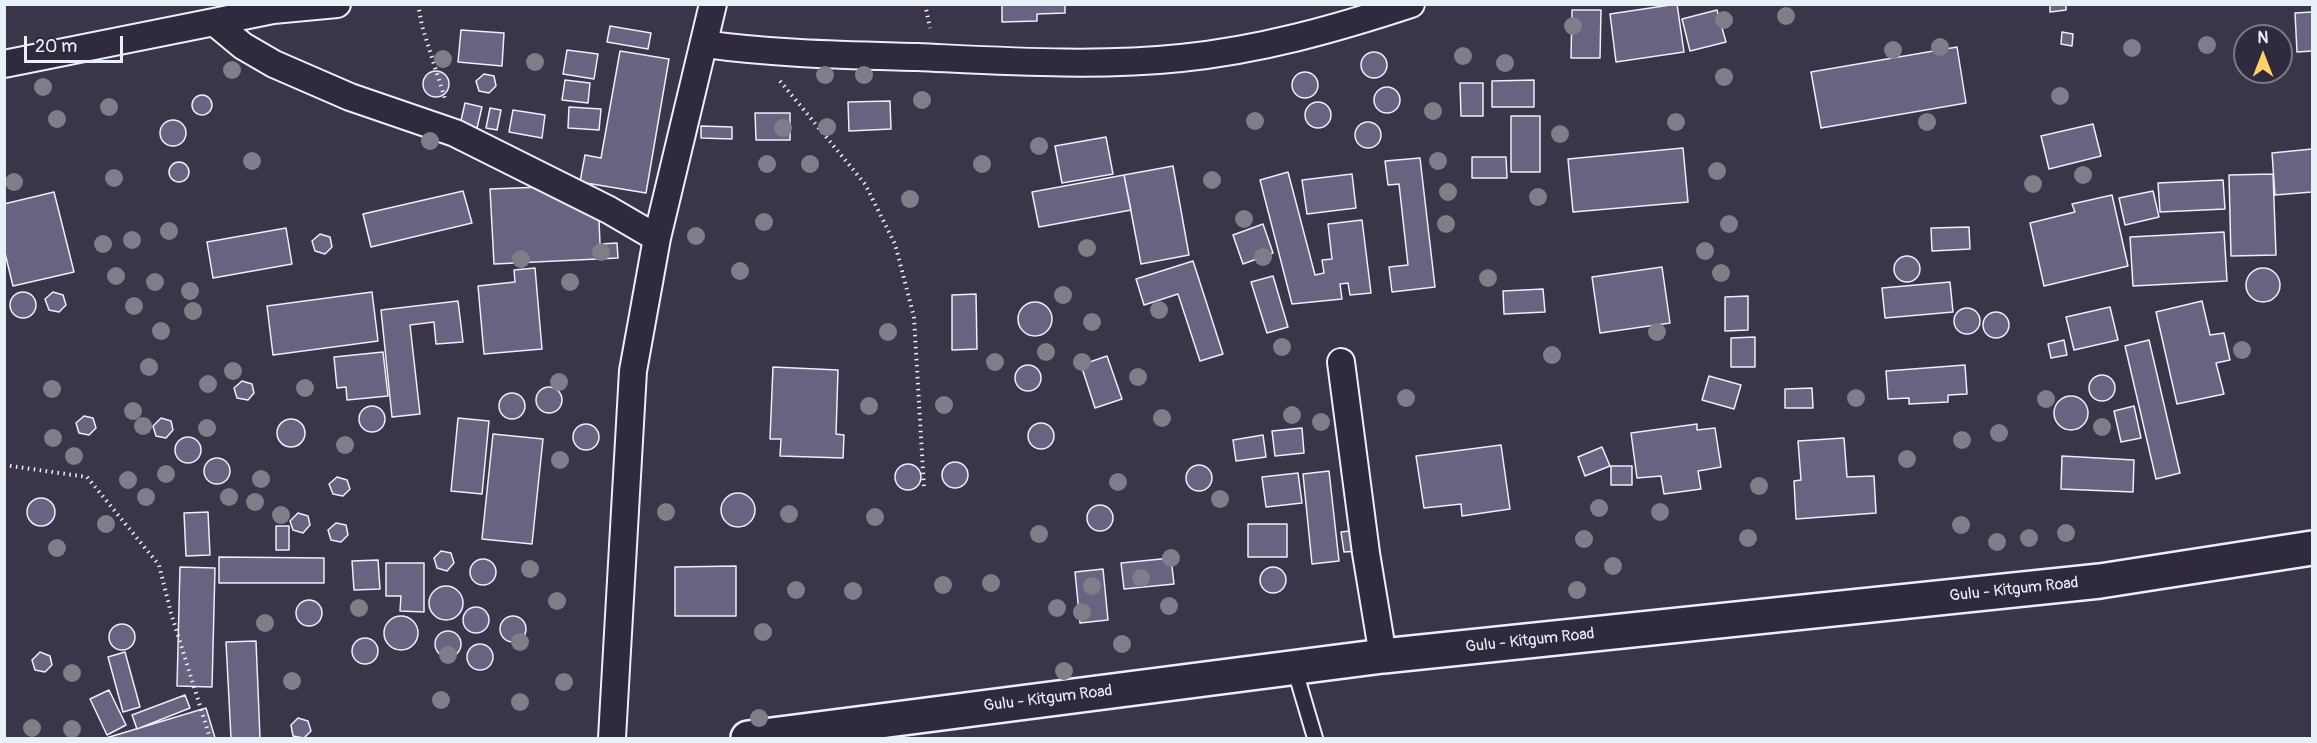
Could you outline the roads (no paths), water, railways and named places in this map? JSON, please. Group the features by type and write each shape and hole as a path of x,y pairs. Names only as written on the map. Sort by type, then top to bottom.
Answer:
{"main road":[{"name":"Gulu - Kitgum Road","path":"748,738 1383,656 2100,582 2313,548"}],"street":[{"path":"4,64 273,10 337,4"},
{"path":"612,738 633,371 657,238 713,4"},
{"path":"704,44 758,52 1074,62 1180,58 1251,48 1319,33 1410,4"},
{"path":"214,22 243,46 274,64 350,97 455,133 590,200 657,238"},
{"path":"1341,362 1366,553 1383,656"}],"lane":[{"path":"1294,667 1315,738"}]}
